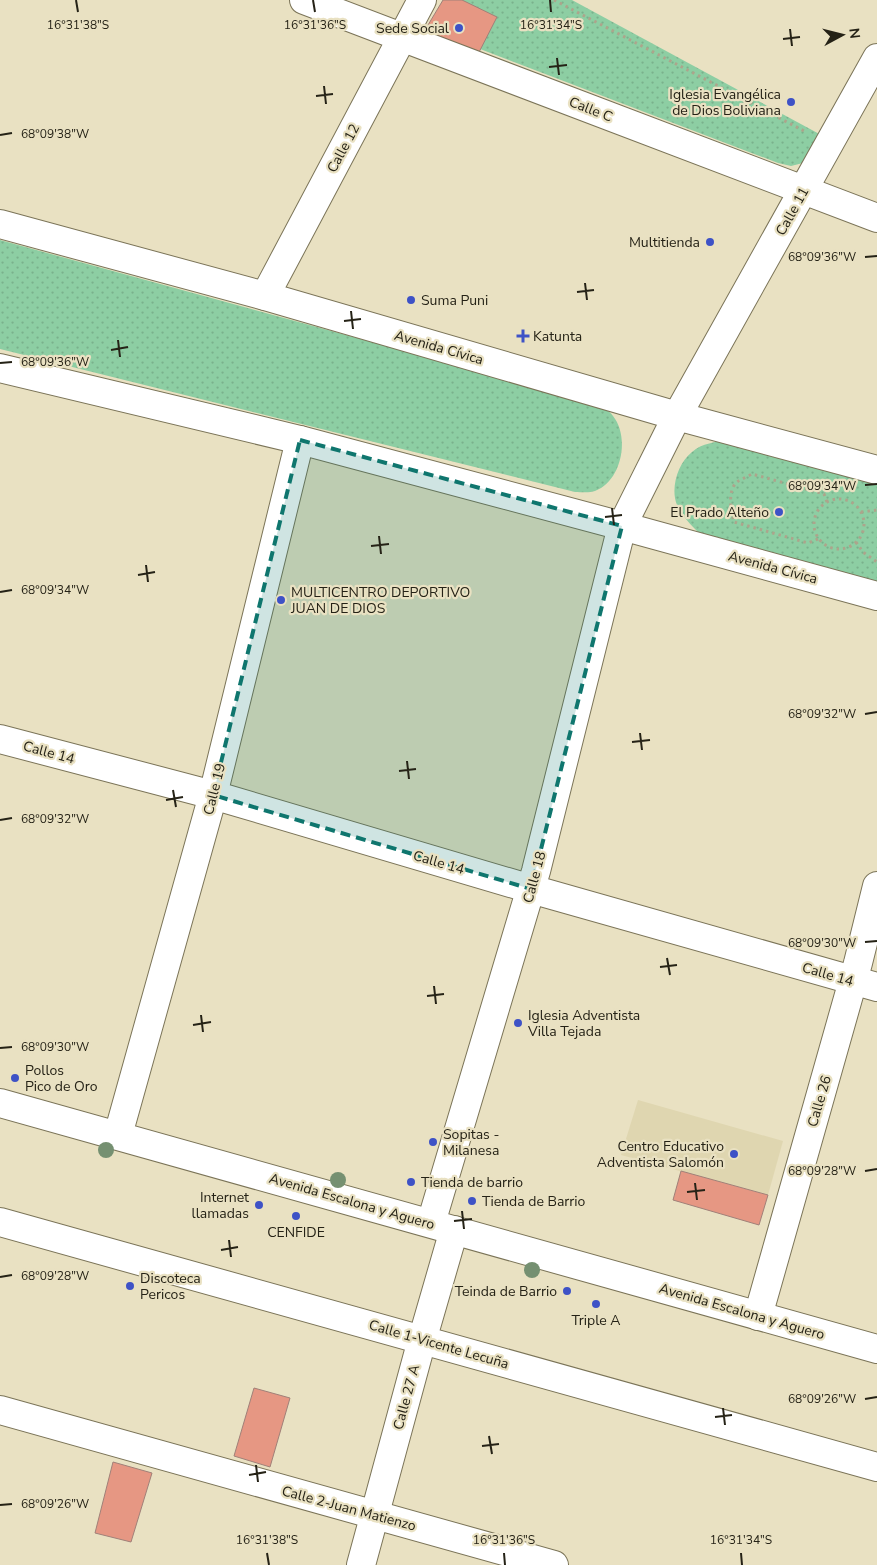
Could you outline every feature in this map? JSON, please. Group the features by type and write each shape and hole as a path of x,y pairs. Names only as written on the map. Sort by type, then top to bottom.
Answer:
{"street":[{"name":"Calle C","path":"304,0 877,218"},
{"name":"Calle 12","path":"265,296 422,0"},
{"name":"Calle 11","path":"622,526 677,416 877,58"},
{"name":"Avenida Cívica","path":"0,224 265,296 677,416 877,470"},
{"name":"Avenida Cívica","path":"0,368 300,440 877,596"},
{"name":"Calle 19","path":"118,1136 213,795 300,440"},
{"name":"Calle 18","path":"442,1227 531,889 622,526"},
{"name":"Calle 14","path":"0,739 213,795 531,889 865,984"},
{"name":"Calle 26","path":"758,1316 865,984 877,886"},
{"name":"Avenida Escalona y Aguero","path":"0,1103 877,1349"},
{"name":"Calle 1-Vicente Lecuña","path":"0,1222 877,1468"},
{"name":"Calle 27 A","path":"362,1565 422,1340 442,1227"},
{"name":"Calle 2-Juan Matienzo","path":"0,1410 554,1565"}],"path":[{"path":"554,0 829,143"},
{"path":"818,539 808,543 734,522 731,512 731,495 736,483 752,474 824,494 827,502"},
{"path":"843,499 850,501 861,512 864,528 862,535 849,548 841,550 832,549 818,539 814,523 816,514 820,507 827,502 843,499"},
{"path":"861,512 877,510"},
{"path":"856,542 863,552 877,562"}],"highlighted area":[{"path":"300,440 622,526 531,889 213,795"}],"shaded area":[{"path":"638,1100 783,1141 768,1195 621,1155"}],"green space":[{"path":"443,0 572,0 823,136 803,163 791,166 778,163 428,29"},
{"path":"0,240 597,404 612,414 618,425 622,446 617,468 612,478 604,486 595,491 575,492 0,349"},
{"name":"El Prado Alteño","path":"728,440 877,484 877,585 698,532 689,523 677,505 674,491 679,469 687,457 696,449 709,443"}],"building":[{"name":"Sede Social","path":"443,0 462,0 497,17 474,62 419,40"},
{"path":"681,1171 768,1195 759,1225 673,1200"},
{"path":"254,1388 290,1398 270,1467 234,1456"},
{"path":"113,1462 152,1473 131,1542 95,1533"}],"place":[{"name":"Sede Social","path":"459,28"},
{"name":"Iglesia Evangélica de Dios Boliviana","path":"791,102"},
{"name":"Multitienda","path":"710,242"},
{"name":"Suma Puni","path":"411,300"},
{"name":"Katunta","path":"523,336"},
{"name":"El Prado Alteño","path":"779,512"},
{"name":"MULTICENTRO DEPORTIVO JUAN DE DIOS","path":"281,600"},
{"name":"Iglesia Adventista Villa Tejada","path":"518,1023"},
{"name":"Pollos Pico de Oro","path":"15,1078"},
{"name":"Sopitas - Milanesa","path":"433,1142"},
{"name":"Centro Educativo Adventista Salomón","path":"734,1154"},
{"name":"Tienda de barrio","path":"411,1182"},
{"name":"Tienda de Barrio","path":"472,1201"},
{"name":"Internet llamadas","path":"259,1205"},
{"name":"CENFIDE","path":"296,1216"},
{"name":"Discoteca Pericos","path":"130,1286"},
{"name":"Teinda de Barrio","path":"567,1291"},
{"name":"Triple A","path":"596,1304"}]}
